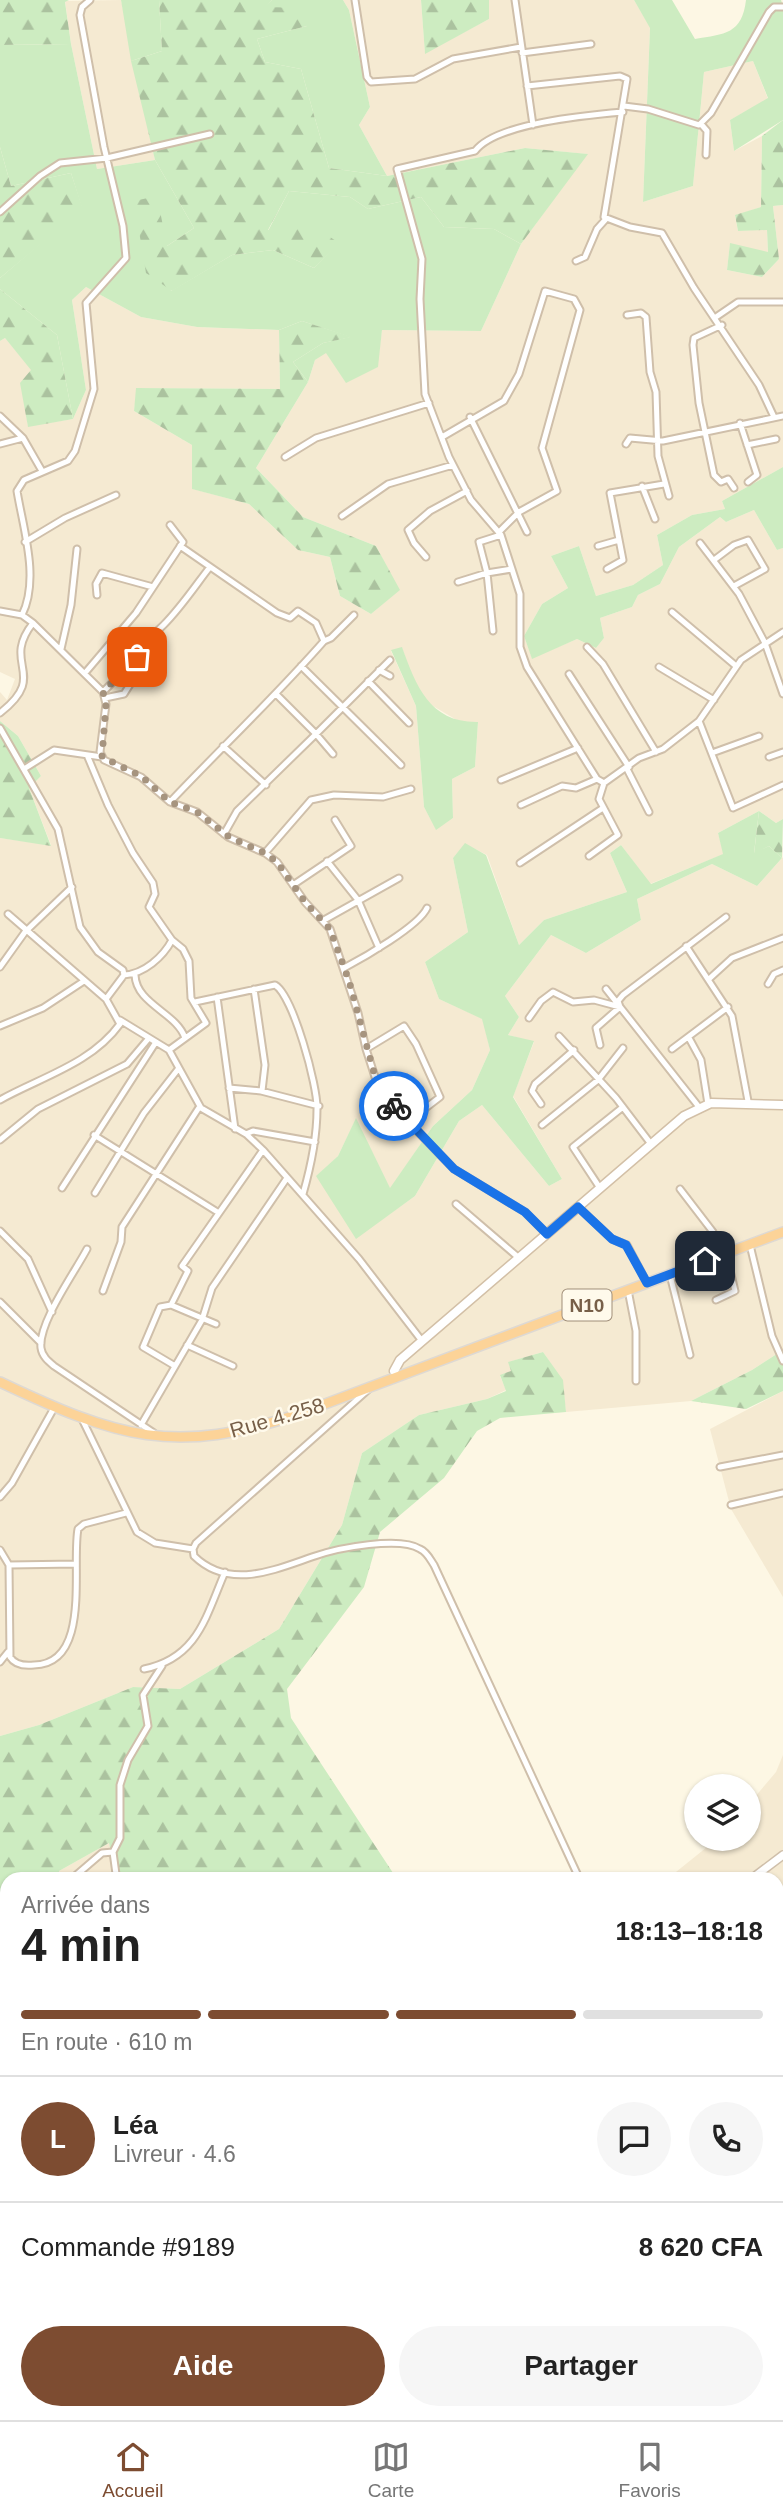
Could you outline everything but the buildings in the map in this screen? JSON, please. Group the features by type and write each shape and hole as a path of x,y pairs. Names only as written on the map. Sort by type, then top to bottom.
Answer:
{"highway":[{"name":"N10","path":"393,1375 783,1232"},
{"name":"Rue 4.258","path":"0,1382 54,1408 116,1430 160,1436 197,1437 255,1428 370,1387 393,1375"}],"main road":[{"path":"393,1375 401,1360 651,1144 703,1105 748,1101 783,1105"}],"street":[{"path":"22,615 29,596 25,542 17,491 19,483 68,461 75,451 94,389 87,300 126,258 123,226 80,15 82,7 90,0"},
{"path":"355,0 368,77 377,83 415,79 453,59 591,44"},
{"path":"515,0 533,125"},
{"path":"702,124 769,12 774,7 783,7"},
{"path":"527,86 625,76 624,109 603,210 606,219"},
{"path":"604,783 597,779 527,667 520,647 520,594 501,532 467,491 453,465 425,394 420,299 422,258 397,169 475,151 483,140 533,125 624,109 648,109 695,125 702,124"},
{"path":"702,124 707,131 706,155"},
{"path":"0,212 40,176 60,163 107,158 209,134"},
{"path":"576,261 585,257 597,229 606,219"},
{"path":"606,219 630,227 661,231 694,288 722,325 759,385 774,417"},
{"path":"442,437 470,418 504,401 519,374 545,291 574,299 580,310 542,447 556,491 519,512 501,532 479,542 487,573 493,631"},
{"path":"716,317 738,302 783,302"},
{"path":"627,315 641,313 646,317 650,372 656,392 657,441 668,496"},
{"path":"722,325 693,339 705,432 714,475 721,482 729,479 734,488"},
{"path":"285,457 316,438 429,403"},
{"path":"0,416 23,438 42,471"},
{"path":"626,444 633,438 657,441 783,416"},
{"path":"470,418 527,532"},
{"path":"740,423 757,475 748,482"},
{"path":"0,444 23,438"},
{"path":"747,445 776,439"},
{"path":"342,516 388,484 453,465"},
{"path":"607,569 622,562 609,494 664,484"},
{"path":"642,486 655,519"},
{"path":"426,557 414,543 408,530 430,511 467,491"},
{"path":"25,542 116,495"},
{"path":"85,673 116,637 180,547 183,538 170,525"},
{"path":"598,546 619,540"},
{"path":"714,560 741,541 748,540 753,545 765,569 734,586"},
{"path":"700,543 734,586 765,643 783,694"},
{"path":"180,547 277,613 290,618 298,611 316,623 324,641"},
{"path":"61,649 71,605 77,549"},
{"path":"116,637 125,646 133,646 164,625 210,567"},
{"path":"458,582 512,569"},
{"path":"97,595 96,584 103,573 153,587"},
{"path":"0,611 22,615 33,623 104,695"},
{"path":"672,612 736,666"},
{"path":"170,802 324,641 331,638 354,615"},
{"path":"0,713 13,704 23,691 25,682 20,646 33,623"},
{"path":"589,856 618,835 599,799 604,783 656,752 699,721 746,655 783,632"},
{"path":"102,757 104,695 137,657 133,646"},
{"path":"587,647 603,664 656,752"},
{"path":"104,695 124,694 134,678 160,660"},
{"path":"224,834 237,811 390,660"},
{"path":"301,667 401,765"},
{"path":"659,667 714,700"},
{"path":"379,670 390,676"},
{"path":"569,674 628,768 649,812"},
{"path":"368,681 399,709 409,723"},
{"path":"276,694 333,754"},
{"path":"699,721 733,808 783,785"},
{"path":"0,728 58,829 76,916 88,940 124,975 135,975 165,953 172,940"},
{"path":"712,753 759,736"},
{"path":"223,746 266,785"},
{"path":"501,780 578,748"},
{"path":"24,769 54,750 102,757 141,776 170,802 197,812 224,834 265,853 277,862 324,920 344,968 376,1080 387,1100 454,1169 525,1212 547,1234"},
{"path":"769,757 783,752"},
{"path":"87,755 108,805 133,853 153,883 155,894 149,907 172,940 183,949 189,961 191,998 206,1023 169,1050"},
{"path":"521,805 562,786 576,788 597,779"},
{"path":"265,853 310,800 334,794 383,797 411,789"},
{"path":"520,863 603,808"},
{"path":"293,885 352,844 335,820"},
{"path":"327,861 358,900 379,948"},
{"path":"324,920 398,878"},
{"path":"0,967 26,932 72,887"},
{"path":"344,968 379,948 418,920 427,908"},
{"path":"8,914 106,999 120,1020 169,1050 200,1106 246,1134 262,1150 359,1259 423,1342"},
{"path":"620,1007 618,1001 623,995 726,917"},
{"path":"709,979 735,956 783,938"},
{"path":"686,946 729,1007 748,1101"},
{"path":"768,984 774,974 783,970"},
{"path":"106,999 124,975"},
{"path":"135,975 145,996 181,1028 185,1038"},
{"path":"0,1027 43,1008 85,981"},
{"path":"195,1002 275,985 283,989 295,1016 318,1106 315,1142 303,1194"},
{"path":"254,989 265,1065 262,1091"},
{"path":"606,989 683,1091 703,1105"},
{"path":"529,1018 548,993 553,992 573,1002 594,1000 620,1007"},
{"path":"217,997 235,1129"},
{"path":"600,1045 596,1028 620,1007"},
{"path":"673,1049 729,1007"},
{"path":"0,1100 90,1054 118,1027 120,1020"},
{"path":"366,1049 404,1026 416,1044 440,1097 414,1117 411,1125"},
{"path":"559,1036 574,1050 651,1144"},
{"path":"0,1140 38,1109 127,1064 149,1038"},
{"path":"689,1038 701,1060 703,1105"},
{"path":"62,1188 156,1042"},
{"path":"542,1125 598,1080 623,1048"},
{"path":"541,1104 532,1091 535,1084 574,1050"},
{"path":"95,1193 144,1113 179,1068"},
{"path":"229,1088 262,1091 318,1106"},
{"path":"103,1291 121,1242 122,1227 200,1106"},
{"path":"600,1188 573,1147 622,1107"},
{"path":"246,1134 253,1131 315,1142"},
{"path":"95,1135 219,1213"},
{"path":"171,1304 188,1271 182,1266 262,1150"},
{"path":"141,1425 202,1320 212,1288 287,1178"},
{"path":"680,1189 713,1232 724,1254 735,1291 716,1300"},
{"path":"456,1204 519,1258"},
{"path":"578,1207 612,1239 626,1245 647,1283"},
{"path":"0,1231 28,1259 52,1312"},
{"path":"750,1245 772,1336 783,1361"},
{"path":"88,1249 52,1312 41,1343 43,1353 54,1366 160,1436"},
{"path":"670,1275 690,1355"},
{"path":"628,1290 636,1331 636,1381"},
{"path":"0,1302 41,1343"},
{"path":"175,1366 146,1351 142,1342 160,1307 171,1304 216,1324"},
{"path":"187,1345 233,1366"},
{"path":"193,1549 370,1387"},
{"path":"0,1497 12,1483 54,1408"},
{"path":"82,1419 137,1532 146,1540 193,1549"},
{"path":"720,1467 783,1455"},
{"path":"731,1505 783,1493"},
{"path":"0,1550 9,1565 8,1652 13,1661 30,1666 44,1665 61,1653 72,1629 76,1611 77,1534 80,1526 126,1513"},
{"path":"193,1549 199,1561 239,1575 269,1573 317,1555 398,1543 422,1550 434,1565 576,1872"},
{"path":"9,1565 76,1564"},
{"path":"117,1872 113,1852 120,1838 120,1785 128,1760 148,1726 143,1695 162,1665 197,1637 225,1572"},
{"path":"0,1615 8,1616"},
{"path":"0,1662 8,1652"},
{"path":"144,1669 162,1665"},
{"path":"80,1872 102,1853 113,1852"},
{"path":"761,1872 783,1855"}],"shaded area":[{"path":"121,0 155,160 97,169 71,44 65,1"},
{"path":"343,0 421,0 425,53 489,19 489,0 634,0 650,27 643,202 693,186 704,72 753,61 768,99 730,120 734,151 762,136 761,207 735,216 738,231 767,229 768,253 730,244 727,270 762,277 779,259 773,206 783,205 783,467 722,501 725,509 692,515 657,535 663,565 633,585 596,596 579,546 551,556 568,588 542,604 524,636 532,658 577,639 596,648 604,638 600,618 632,607 638,595 660,584 679,547 720,517 726,522 754,510 777,550 783,548 783,819 776,823 759,811 718,833 724,854 650,884 621,845 610,853 627,892 544,920 519,945 487,855 465,844 453,858 468,932 425,962 439,999 483,1019 490,1050 472,1090 433,1126 390,1189 356,1119 338,1156 317,1176 356,1238 415,1196 459,1121 482,1105 549,1186 562,1179 513,1096 534,1042 508,1035 519,1017 505,996 551,935 586,953 641,920 637,899 712,864 757,886 783,857 783,1350 752,1370 691,1401 566,1412 562,1380 543,1352 509,1362 511,1371 500,1376 506,1390 487,1399 419,1415 362,1453 342,1525 279,1629 180,1689 133,1687 39,1725 0,1736 0,838 51,845 29,788 41,776 18,736 0,721 0,692 7,700 15,679 0,672 0,341 5,338 32,370 21,383 28,426 73,419 86,390 72,300 86,287 141,317 197,327 279,330 280,389 137,388 134,411 192,445 193,489 249,504 298,550 330,557 340,596 371,614 399,590 376,546 303,517 256,468 308,382 315,360 326,352 346,382 377,367 382,330 481,331 521,244 587,154 525,148 387,176 359,125 370,107 349,10","holes":["402,648 415,685 428,703 460,722 478,722 475,767 452,779 453,818 436,829 424,807 416,706 391,651"]},
{"path":"783,1391 783,1597 731,1509 710,1429"},
{"path":"783,1755 783,1872 676,1872 702,1851 761,1851 761,1790 776,1772"},
{"path":"109,1843 116,1872 59,1871"}],"green space":[{"path":"0,0 69,0 65,2 71,44 0,45"},
{"path":"121,0 159,0 162,51 131,61"},
{"path":"159,0 272,0 265,7 302,8 307,26 257,39 265,62 301,69 329,168 387,176 525,148 588,154 521,244 494,229 444,227 421,197 368,209 350,197 289,191 268,230 309,223 339,243 314,268 273,250 232,255 172,291 146,273 134,201 157,196 167,246 194,228 155,160 131,61 162,51"},
{"path":"272,0 343,0 349,10 370,107 359,125 387,176 329,168 301,69 265,62 257,39 307,26 264,7"},
{"path":"421,0 489,0 489,19 425,54"},
{"path":"634,0 672,0 695,39 715,36 736,26 741,20 746,0 781,0 783,6 783,120 734,151 730,120 768,98 753,61 704,72 693,186 643,202 650,28"},
{"path":"71,44 97,169 155,160 194,228 167,246 171,291 232,255 273,250 314,268 338,243 268,231 289,191 350,197 368,209 421,197 444,227 494,229 521,244 481,331 382,330 378,367 346,383 326,353 315,360 308,382 293,362 323,343 350,337 302,321 279,330 197,327 141,317 86,287 72,300 86,390 73,419 57,335 0,289 0,278 82,208 71,173 11,186 0,147 0,45"},
{"path":"783,120 783,205 773,206 779,259 762,277 727,270 730,243 768,252 767,230 738,231 735,215 761,207 762,136"},
{"path":"0,147 11,186 71,173 83,209 0,278"},
{"path":"0,289 57,335 73,419 28,427 20,383 31,370 5,338 0,341"},
{"path":"302,321 352,337 323,343 293,362 308,382 256,468 303,517 376,546 400,590 371,614 340,596 330,557 298,550 249,504 192,489 192,445 134,411 136,388 280,389 279,330"},
{"path":"783,467 783,548 777,550 754,510 726,522 720,517 679,547 660,584 638,595 632,607 600,618 604,638 596,648 577,639 532,659 524,636 542,604 568,588 551,556 579,546 596,596 633,585 663,565 657,535 692,515 725,509 722,501"},
{"path":"402,647 427,700 448,716 462,721 478,722 475,767 452,779 453,818 436,830 424,807 416,706 391,650"},
{"path":"0,721 18,736 41,776 29,788 51,846 0,838"},
{"path":"759,811 754,853 769,846 782,858 757,886 712,864 637,899 641,920 586,953 551,935 505,996 519,1017 508,1035 534,1041 513,1097 562,1179 549,1186 482,1105 459,1121 415,1196 356,1239 316,1176 338,1156 356,1118 390,1188 433,1126 472,1090 490,1050 482,1019 439,999 425,962 468,932 453,858 465,843 486,855 519,945 544,920 627,892 610,853 621,845 651,884 723,854 718,833"},
{"path":"759,811 776,823 783,819 782,858 769,846 754,854"},
{"path":"783,1350 783,1391 746,1409 691,1401 752,1370"},
{"path":"543,1352 563,1380 566,1412 500,1418 477,1431 444,1478 380,1532 364,1587 287,1689 291,1718 392,1872 116,1872 109,1843 59,1872 0,1872 0,1736 39,1725 133,1687 180,1689 279,1629 342,1525 362,1453 419,1415 487,1399 506,1391 500,1375 511,1371 508,1362"}],"way so far":[{"path":"137,657 114,684 103,692 106,704 100,752 102,757 141,776 170,802 197,812 229,837 265,853 277,862 305,902 330,929 349,981 376,1080 387,1100 394,1106"}],"route":[{"path":"394,1106 454,1169 525,1212 547,1234 578,1207 612,1239 626,1245 634,1255 647,1283 705,1261"}]}
